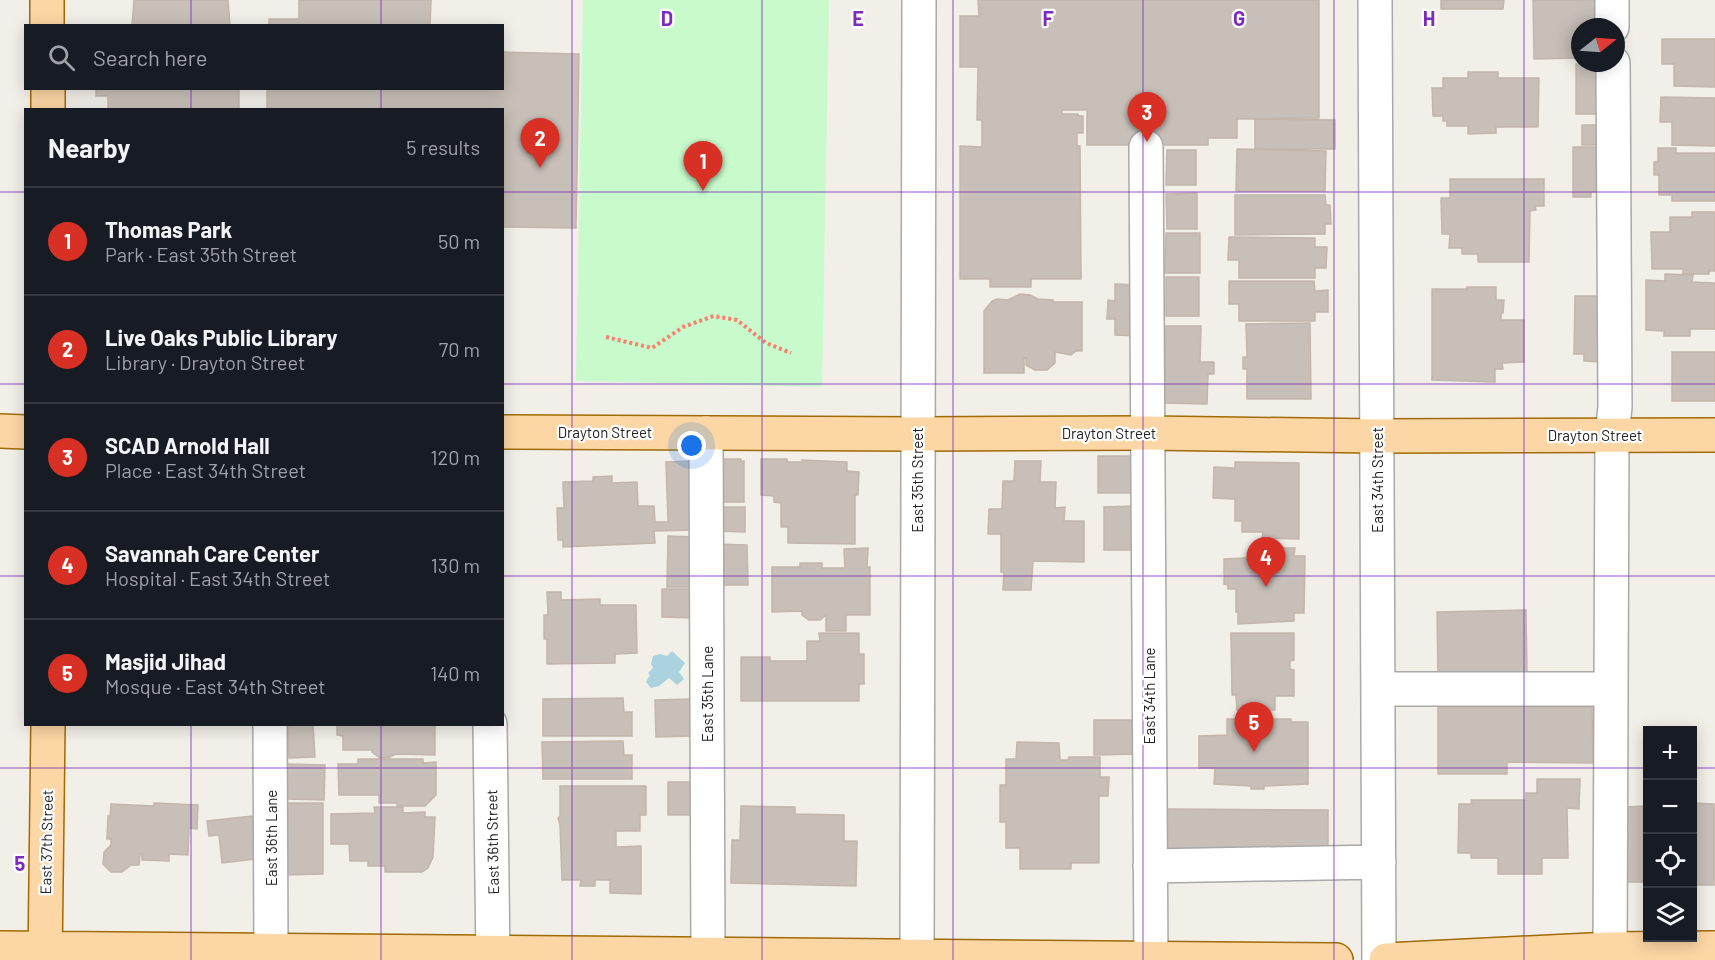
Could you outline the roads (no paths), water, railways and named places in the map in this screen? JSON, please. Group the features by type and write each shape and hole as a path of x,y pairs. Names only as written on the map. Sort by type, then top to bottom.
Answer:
{"main road":[{"path":"47,0 47,24"},
{"path":"48,90 48,108"},
{"path":"0,431 24,432"},
{"name":"Drayton Street","path":"504,432 1147,433 1377,436 1715,435"},
{"name":"East 37th Street","path":"45,954 48,726"},
{"path":"0,948 45,954 272,951 493,956 1336,960"},
{"path":"1386,960 1610,955 1715,948"}],"street":[{"name":"East 35th Street","path":"917,958 919,0"},
{"name":"East 34th Street","path":"1375,0 1379,960"},
{"path":"1612,0 1612,18"},
{"path":"1610,955 1612,435 1615,407 1613,72"},
{"name":"East 34th Lane","path":"1146,147 1151,959"},
{"name":"East 35th Lane","path":"706,433 725,957"},
{"path":"1378,689 1611,689"},
{"name":"East 36th Lane","path":"270,726 272,951"},
{"name":"East 36th Street","path":"490,726 493,956"},
{"path":"1150,866 1379,862"}],"water":[{"path":"672,651 685,663 679,672 684,679 677,685 669,678 659,686 651,688 646,682 650,675 648,673 653,668 651,664 653,656 660,654 667,656"}],"place":[{"name":"SCAD Arnold Hall","path":"1147,142"},
{"name":"Live Oaks Public Library","path":"540,168"},
{"name":"Thomas Park","path":"703,191"},
{"name":"Savannah Care Center","path":"1266,587"},
{"name":"Masjid Jihad","path":"1254,752"}]}
